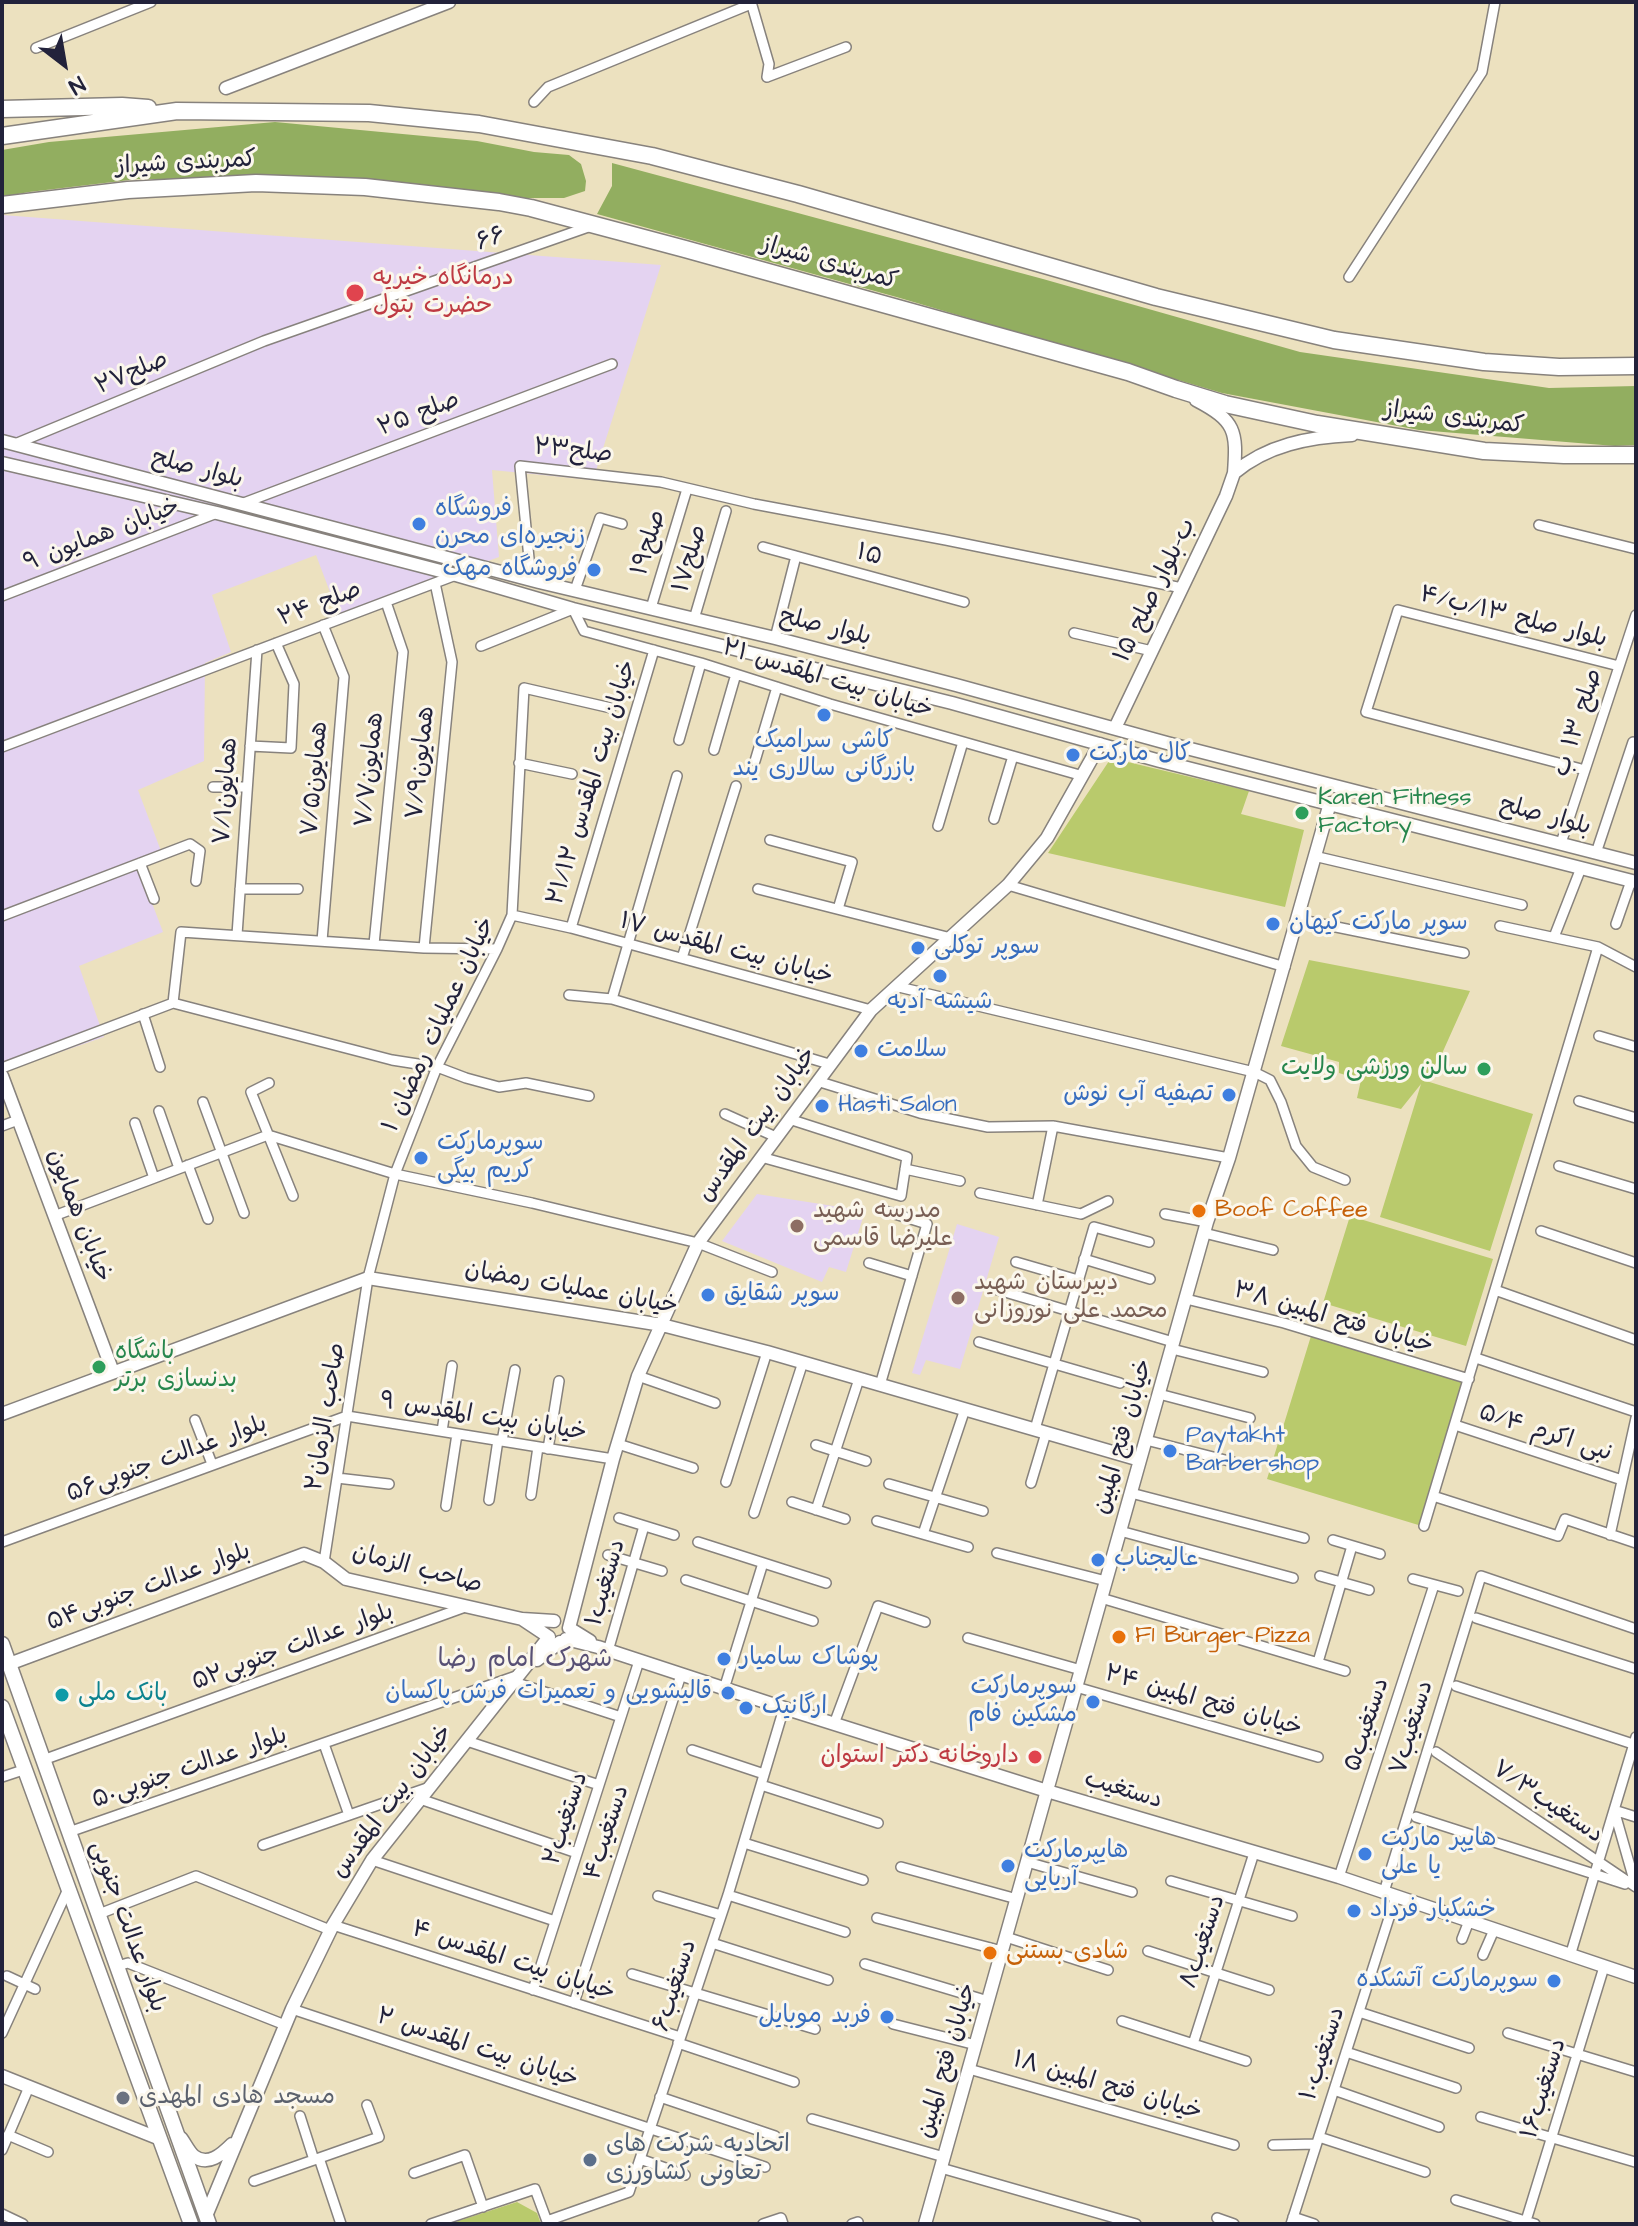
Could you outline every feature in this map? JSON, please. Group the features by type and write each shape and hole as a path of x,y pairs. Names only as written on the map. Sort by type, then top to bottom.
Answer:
{"highway":[{"path":"2,109 122,106 177,111"},
{"name":"کمربندی شیراز","path":"2,136 177,111 369,113 479,124 652,156 755,182 1156,297 1334,340 1484,362 1559,367 1636,366"},
{"name":"کمربندی شیراز","path":"2,205 97,193 256,183 391,190 499,202 595,225 1128,372 1225,404 1317,424 1484,451 1636,455"}],"main road":[{"name":"بلوار عدالت جنوبی","path":"2,1644 208,2220"},
{"name":"بلوار عدالت جنوبی","path":"2,1707 189,2222"},
{"path":"136,2074 154,2068"}],"street":[{"path":"36,48 149,2"},
{"path":"226,88 449,2"},
{"path":"1349,277 1482,72 1495,2"},
{"path":"534,102 548,87 751,3 769,64 767,77 846,47"},
{"name":"۶۶","path":"264,341 595,225"},
{"name":"صلح۲۷","path":"8,443 264,341"},
{"name":"صلح ۲۵","path":"240,504 612,364"},
{"path":"1176,389 1209,407 1229,425 1236,442 1234,473"},
{"path":"1234,473 1268,450 1332,436 1385,435"},
{"name":"بلوار صلح","path":"8,443 531,579 775,638 1167,743 1636,863"},
{"name":"بلوار صلح","path":"2,463 217,513 573,609 952,703 1160,761 1634,881"},
{"name":"صلح۲۳","path":"531,579 520,466 634,479 687,489"},
{"name":"۱۵ ب-بلوار صلح","path":"1115,728 1226,496 1234,473"},
{"path":"687,489 1182,588"},
{"name":"صلح۱۹","path":"651,608 687,489"},
{"name":"صلح۱۷","path":"694,619 726,511"},
{"name":"خیابان همایون ۹","path":"2,596 217,513"},
{"path":"575,590 600,518 622,524"},
{"path":"1539,525 1636,549"},
{"name":"۱۵","path":"763,547 964,602"},
{"path":"775,638 796,556"},
{"name":"صلح ۲۴","path":"2,747 456,575"},
{"name":"همایون۷/۹","path":"424,948 452,662 435,583"},
{"name":"همایون۷/۷","path":"374,944 403,652 386,602"},
{"path":"481,646 573,609"},
{"name":"خیابان بیت المقدس ۲۱","path":"573,609 584,631 1083,776"},
{"name":"بلوار صلح ۱۳/ب/۴","path":"1585,770 1366,712 1398,610 1619,666"},
{"name":"صلح ۱۳ ب","path":"1561,843 1636,615"},
{"name":"همایون۷/۵","path":"322,941 344,677 323,625"},
{"path":"1074,633 1152,651"},
{"path":"250,746 291,748 294,684 276,643"},
{"name":"همایون۷/۱","path":"237,935 257,650"},
{"name":"خیابان بیت المقدس ۲۱/۱۲","path":"571,928 654,650"},
{"path":"679,740 701,663"},
{"path":"714,750 736,674"},
{"path":"952,703 956,685"},
{"path":"755,761 777,687"},
{"name":"خیابان عملیات رمضان ۱","path":"368,1278 395,1174 437,1067 512,915 524,688 611,708"},
{"path":"938,826 963,742"},
{"path":"1596,853 1633,742"},
{"name":"خیابان بیت المقدس","path":"208,2220 237,2139 285,2025 331,1928 372,1860 516,1678 560,1631 574,1606 638,1376 698,1243 871,1010 1008,885 1047,838 1100,744"},
{"path":"994,819 1013,756"},
{"path":"519,763 572,774"},
{"path":"1625,769 1636,773"},
{"path":"612,999 677,776"},
{"path":"682,958 736,786"},
{"path":"213,787 247,787"},
{"name":"خیابان فتح المبین","path":"925,2224 1172,1345 1285,967 1330,803"},
{"path":"1417,825 1422,808"},
{"path":"770,840 852,862 838,909"},
{"path":"2,916 190,844 200,851 196,881"},
{"path":"1314,856 1522,905"},
{"path":"140,863 154,899"},
{"path":"1554,937 1581,868"},
{"path":"1616,924 1634,881"},
{"path":"1008,885 1285,967"},
{"path":"240,889 298,889"},
{"path":"758,889 951,938"},
{"name":"خیابان بیت المقدس ۱۷","path":"512,915 571,928 871,1010"},
{"path":"1297,919 1464,953"},
{"path":"1500,926 1598,947 1635,964"},
{"path":"173,1003 181,932 424,948 497,949"},
{"path":"1424,1526 1598,947"},
{"path":"899,987 1254,1072 1270,1080 1296,1146 1313,1167 1345,1180"},
{"path":"569,995 612,999 829,1064"},
{"path":"2,1068 173,1003 392,1060 437,1067 499,1087 526,1083 589,1096"},
{"path":"143,1014 160,1067"},
{"path":"1599,1036 1636,1047"},
{"name":"خیابان همایون","path":"2,1076 113,1372"},
{"path":"817,1081 920,1113 988,1127 1053,1126 1229,1158"},
{"path":"269,1083 251,1092 293,1196"},
{"path":"1579,1101 1636,1118"},
{"path":"203,1102 244,1213"},
{"path":"159,1111 208,1219"},
{"path":"725,1114 776,1137"},
{"path":"761,1157 901,1196 907,1157 789,1119"},
{"path":"2,1126 18,1120"},
{"path":"135,1123 154,1178"},
{"path":"1037,1205 1053,1126"},
{"path":"54,1216 268,1135 395,1174 698,1243 772,1272"},
{"path":"1559,1166 1636,1189"},
{"path":"905,1169 960,1181"},
{"path":"980,1193 1081,1214 1108,1201"},
{"path":"880,1385 927,1224 882,1210"},
{"path":"1165,1214 1273,1250"},
{"path":"1031,1483 1054,1364 1094,1227 1149,1242"},
{"path":"1541,1231 1636,1263"},
{"path":"1084,1259 1150,1279"},
{"path":"1016,1262 1078,1280"},
{"path":"869,1263 912,1276"},
{"name":"خیابان عملیات رمضان","path":"2,1414 368,1278 662,1325 803,1362 1140,1460"},
{"name":"۲صاحب الزمان","path":"324,1562 368,1278"},
{"path":"995,1289 1263,1372"},
{"path":"1495,1290 1636,1340"},
{"name":"خیابان فتح المبین ۳۸","path":"1186,1299 1284,1323 1469,1379"},
{"path":"979,1342 1120,1383"},
{"path":"726,1482 767,1352"},
{"path":"1476,1358 1636,1412"},
{"path":"754,1513 803,1362"},
{"path":"442,1431 452,1366"},
{"path":"489,1500 515,1370"},
{"path":"638,1376 715,1403"},
{"path":"816,1510 859,1379"},
{"path":"531,1495 559,1381"},
{"path":"1159,1394 1250,1418"},
{"path":"923,1534 965,1409"},
{"name":"خیابان بیت المقدس ۹","path":"347,1416 613,1459"},
{"name":"بلوار عدالت جنوبی۵۶","path":"2,1542 347,1416"},
{"path":"1610,1535 1636,1418"},
{"path":"195,1420 212,1464"},
{"name":"نبی اکرم ۵/۴","path":"1455,1425 1622,1480"},
{"path":"446,1506 457,1434"},
{"path":"1146,1440 1233,1462"},
{"path":"618,1444 693,1468"},
{"path":"816,1445 866,1461"},
{"path":"337,1478 389,1484"},
{"path":"889,1484 983,1511"},
{"path":"1131,1493 1304,1538"},
{"path":"1433,1496 1558,1536 1565,1519 1636,1543"},
{"path":"792,1502 845,1519"},
{"path":"619,1518 674,1535"},
{"path":"877,1521 968,1547"},
{"name":"دستغیب۱","path":"603,1649 644,1526"},
{"path":"1120,1531 1293,1578"},
{"path":"1333,1540 1380,1554"},
{"path":"698,1542 826,1583"},
{"path":"1318,1662 1352,1546"},
{"path":"997,1553 1106,1581"},
{"name":"صاحب الزمان","path":"304,1554 324,1562 346,1579 522,1619"},
{"name":"بلوار عدالت جنوبی۵۴","path":"9,1664 304,1554"},
{"path":"608,1555 662,1571"},
{"path":"724,1689 763,1563"},
{"path":"1320,1576 1369,1590"},
{"name":"دستغیب۷","path":"1390,1894 1481,1576 1636,1629"},
{"path":"1413,1579 1458,1591"},
{"path":"686,1580 813,1621"},
{"name":"دستغیب۵","path":"1339,1877 1434,1585"},
{"path":"1101,1598 1345,1671"},
{"path":"834,1724 878,1606 925,1622"},
{"name":"بلوار عدالت جنوبی۵۲","path":"43,1760 466,1607"},
{"path":"1476,1618 1636,1669"},
{"name":"دستغیب","path":"522,1619 724,1689 1047,1791 1339,1877 1636,1977"},
{"path":"968,1638 1081,1670"},
{"name":"۲دستغیب","path":"533,1990 639,1661"},
{"name":"دستغیب۴","path":"574,2003 681,1675"},
{"path":"516,1678 621,1717"},
{"name":"بلوار عدالت جنوبی۵۰","path":"69,1832 516,1678"},
{"path":"1456,1686 1635,1742 1570,1956"},
{"name":"خیابان فتح المبین ۲۴","path":"1076,1687 1318,1757"},
{"name":"دستغیب۶","path":"547,2223 629,2192 728,1895 784,1708"},
{"path":"467,1741 599,1785"},
{"path":"324,1744 349,1815"},
{"path":"692,1750 764,1774"},
{"name":"دستغیب۷/۳","path":"1436,1752 1636,1887"},
{"path":"2,1777 26,1769"},
{"path":"761,1785 878,1823"},
{"path":"263,1845 431,1786"},
{"path":"420,1799 577,1853"},
{"path":"1614,1810 1636,1817"},
{"path":"1614,1810 1636,1887"},
{"path":"1416,1817 1636,1887"},
{"path":"744,1843 863,1880"},
{"name":"دستغیب۸","path":"1193,2044 1254,1853"},
{"path":"372,1860 555,1921"},
{"path":"1027,1862 1132,1892"},
{"path":"901,1867 1017,1899"},
{"name":"خیابان بیت المقدس ۴","path":"99,1914 196,1876 331,1928 574,2003 794,2082"},
{"path":"1171,1881 1292,1916"},
{"path":"2,2033 69,1887"},
{"name":"دستغیب۱۰","path":"1292,2221 1359,2012 1390,1894"},
{"path":"728,1895 845,1932"},
{"path":"658,1896 721,1915"},
{"path":"877,1918 1002,1951"},
{"path":"1462,1939 1469,1921"},
{"path":"1483,1955 1494,1930"},
{"path":"1006,1937 1108,1970"},
{"path":"712,1943 828,1980"},
{"path":"1148,1951 1269,1990"},
{"path":"117,1966 128,1963 285,2025"},
{"path":"865,1964 988,2001"},
{"name":"دستغیب۱۶","path":"1528,2223 1604,1967"},
{"path":"632,1974 815,2029"},
{"path":"7,1976 35,1989"},
{"name":"خیابان بیت المقدس ۲","path":"292,2009 765,2167"},
{"path":"1359,2012 1469,2048"},
{"path":"1122,2021 1246,2061"},
{"path":"893,2024 976,2045"},
{"path":"1508,2033 1636,2072"},
{"path":"1346,2052 1456,2088"},
{"name":"خیابان فتح المبین ۱۸","path":"969,2069 1234,2145"},
{"path":"2,2076 160,2139"},
{"path":"2,2150 29,2087"},
{"path":"1334,2090 1439,2127"},
{"path":"660,2097 775,2136"},
{"path":"254,2181 379,2137 367,2105"},
{"path":"300,2116 341,2224"},
{"path":"1481,2117 1635,2162"},
{"path":"812,2119 1136,2224"},
{"path":"178,2133 195,2156 205,2160 222,2154 237,2139"},
{"path":"8,2135 48,2152"},
{"path":"1273,2145 1318,2141 1425,2172"},
{"path":"414,2173 465,2155 483,2207"},
{"path":"640,2159 685,2175"},
{"path":"431,2224 535,2189 547,2223"},
{"path":"1456,2200 1528,2223"},
{"path":"2,2214 23,2224"},
{"path":"763,2224 781,2218 783,2224"},
{"path":"1217,2218 1234,2224"},
{"path":"1292,2221 1314,2224"}],"shaded area":[{"path":"2,215 661,265 593,480 492,470 499,557 339,616 316,555 212,595 231,652 205,663 204,761 138,790 164,859 139,869 163,932 79,966 104,1037 2,1072"},
{"name":"مدرسه شهید علیرضا قاسمی","path":"757,1194 865,1211 846,1272 829,1267 822,1282 722,1241"},
{"name":"دبیرستان شهید محمد علی نوروزانی","path":"957,1224 999,1237 960,1369 926,1360 920,1375 912,1373"}],"green space":[{"path":"275,122 477,141 569,155 581,164 586,181 585,191 564,198 516,198 378,181 138,179 2,197 2,150 49,142"},
{"path":"612,163 1300,352 1549,388 1636,386 1636,445 1615,446 1419,430 1222,393 900,298 597,214 612,186"},
{"path":"1111,758 1249,791 1241,814 1304,830 1285,907 1048,853"},
{"path":"1309,960 1470,991 1440,1058 1423,1080 1533,1114 1490,1251 1380,1217 1421,1084 1401,1109 1357,1098 1361,1080 1339,1073 1339,1062 1281,1046"},
{"path":"1350,1216 1493,1259 1466,1346 1323,1303"},
{"path":"1311,1336 1464,1382 1425,1527 1267,1479"},
{"path":"517,2202 537,2213 541,2224 449,2224"}],"place":[{"name":"درمانگاه خیریه حضرت بتول","path":"355,293"},
{"name":"فروشگاه زنجیره‌ای محرن","path":"419,524"},
{"name":"فروشگاه مهک","path":"594,570"},
{"name":"کاشی سرامیک بازرگانی سالاری یند","path":"824,715"},
{"name":"کال مارکت","path":"1073,755"},
{"name":"Karen Fitness Factory","path":"1302,813"},
{"name":"سوپر مارکت کیهان","path":"1273,924"},
{"name":"سوپر توکلی","path":"918,948"},
{"name":"شیشه آدیه","path":"940,976"},
{"name":"سلامت","path":"861,1051"},
{"name":"سالن ورزشی ولایت","path":"1484,1069"},
{"name":"تصفیه آب نوش","path":"1229,1095"},
{"name":"Hasti Salon","path":"822,1106"},
{"name":"سوپرمارکت کریم بیگی","path":"421,1158"},
{"name":"Boof Coffee","path":"1199,1211"},
{"name":"مدرسه شهید علیرضا قاسمی","path":"797,1226"},
{"name":"سوپر شقایق","path":"708,1295"},
{"name":"دبیرستان شهید محمد علی نوروزانی","path":"958,1298"},
{"name":"باشگاه بدنسازی برتر","path":"99,1367"},
{"name":"Paytakht Barbershop","path":"1170,1451"},
{"name":"عالیجناب","path":"1098,1560"},
{"name":"F1 Burger Pizza","path":"1119,1637"},
{"name":"پوشاک سامیار","path":"724,1659"},
{"name":"قالیشویی و تعمیرات فرش پاکسان","path":"728,1693"},
{"name":"بانک ملی","path":"62,1695"},
{"name":"سوپرمارکت مشکین فام","path":"1093,1702"},
{"name":"ارگانیک","path":"746,1708"},
{"name":"داروخانه دکتر استوان","path":"1035,1757"},
{"name":"هایپر مارکت یا علی","path":"1365,1854"},
{"name":"هایپرمارکت آریایی","path":"1008,1866"},
{"name":"خشکبار فرداد","path":"1354,1911"},
{"name":"شادی بستنی","path":"990,1953"},
{"name":"سوپرمارکت آتشکده","path":"1554,1981"},
{"name":"فربد موبایل","path":"887,2017"},
{"name":"مسجد هادی المهدی","path":"123,2098"},
{"name":"اتحادیه شرکت های تعاونی کشاورزی","path":"590,2160"}],"district":[{"name":"شهرک امام رضا","path":"525,1661"}]}
